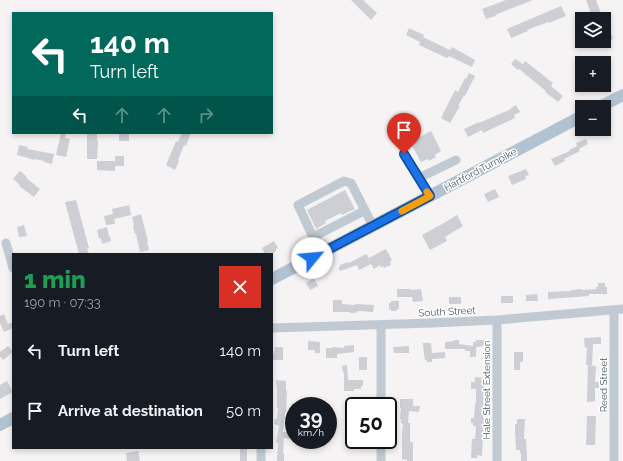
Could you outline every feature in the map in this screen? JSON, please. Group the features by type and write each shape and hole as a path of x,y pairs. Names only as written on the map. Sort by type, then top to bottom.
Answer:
{"main road":[{"path":"611,100 623,94"},
{"name":"Hartford Turnpike","path":"273,278 575,120"},
{"path":"0,425 12,419"}],"street":[{"path":"404,154 430,196"},
{"path":"419,178 456,160"},
{"path":"364,211 313,237 298,205 344,181 351,183 373,226"},
{"path":"6,243 12,264"},
{"name":"South Street","path":"273,328 497,320 619,309"},
{"name":"Reed Street","path":"614,461 619,309"},
{"name":"Hale Street Extension","path":"497,320 497,461"},
{"path":"381,325 381,397"},
{"path":"261,449 261,461"},
{"path":"381,449 381,461"}],"building":[{"path":"351,0 363,0 377,13 371,20"},
{"path":"506,0 533,0 486,19 482,9"},
{"path":"586,0 596,0 600,12 590,12"},
{"path":"561,6 566,16 527,30 528,31 511,38 507,29"},
{"path":"409,28 424,35 423,37 450,50 452,47 475,60 472,67 449,56 447,58 419,45 420,42 406,35"},
{"path":"515,59 523,64 525,61 553,83 551,86 563,96 558,102 511,64"},
{"path":"469,73 475,76 450,123 441,118 455,90 458,92"},
{"path":"516,105 520,112 514,115 515,118 483,133 482,130 468,137 464,129 511,109"},
{"path":"431,131 441,151 435,155 436,157 429,161 428,159 421,162 410,142"},
{"path":"61,134 66,134 65,138 70,139 66,157 56,155"},
{"path":"87,134 97,134 97,159 87,159"},
{"path":"119,134 129,134 129,141 119,141"},
{"path":"182,134 191,134 186,146 184,145 175,170 166,165 176,141 178,142"},
{"path":"586,139 588,144 579,149 580,151 564,159 565,161 555,166 551,159 570,151 569,150 577,146 576,143"},
{"path":"19,145 28,147 27,149 54,154 52,164 17,155"},
{"path":"115,156 124,156 124,166 115,166 115,171 97,170 97,161 115,161"},
{"path":"526,169 529,175 525,176 526,179 512,185 508,176"},
{"path":"20,171 40,189 34,197 19,186 20,185 13,179"},
{"path":"495,189 499,197 488,202 484,194"},
{"path":"345,190 355,209 342,215 341,213 325,221 326,223 316,229 307,210"},
{"path":"76,200 89,248 87,249 89,253 79,253 65,202"},
{"path":"129,205 131,215 114,219 115,224 106,225 104,216 113,214 112,209"},
{"path":"141,214 149,250 140,252 132,217"},
{"path":"457,215 463,226 445,237 447,241 430,250 422,235"},
{"path":"24,225 27,236 19,237 17,227"},
{"path":"107,227 111,241 102,244 97,230"},
{"path":"274,241 278,248 273,253 264,253 262,248"},
{"path":"386,249 392,260 390,262 391,265 384,268 383,266 381,268 380,265 374,269 371,264 359,270 357,265 340,271 338,268 340,265 349,263 366,254 369,258"},
{"path":"314,278 318,286 310,290 306,283"},
{"path":"598,283 605,283 605,287 607,287 607,294 589,294 589,296 548,299 548,292 596,289 596,287 598,287"},
{"path":"397,289 421,289 423,301 413,302 412,297 397,297"},
{"path":"537,294 538,301 526,301 526,295"},
{"path":"501,296 513,296 513,303 501,303"},
{"path":"449,297 461,297 461,304 449,304"},
{"path":"333,300 342,300 342,304 374,305 373,312 333,312"},
{"path":"391,301 399,301 399,309 397,309 397,311 391,311 391,309 389,310 389,303 391,303"},
{"path":"4,314 8,324 12,322 12,328 4,332 0,323 0,316"},
{"path":"601,337 601,344 593,344 592,365 586,365 587,347 585,348 584,338"},
{"path":"459,340 459,344 473,346 473,342 476,342 476,340 485,340 485,346 476,347 476,357 470,357 470,351 465,351 465,349 445,349 445,342"},
{"path":"308,341 320,342 320,353 315,353 315,350 308,350"},
{"path":"423,343 431,343 432,353 445,352 445,358 432,359 432,362 427,362 427,360 425,360"},
{"path":"354,345 354,352 337,354 337,358 326,358 326,348 344,348 344,346"},
{"path":"8,346 12,351 12,353 3,360 0,356 0,352"},
{"path":"409,346 409,353 394,353 393,347"},
{"path":"275,347 283,347 283,360 273,360"},
{"path":"514,352 523,352 523,362 520,362 520,370 514,370"},
{"path":"359,357 367,357 367,370 359,370"},
{"path":"347,365 348,380 363,380 363,386 361,386 361,389 344,391 344,372 343,373 342,366"},
{"path":"588,365 596,366 595,382 599,382 599,388 595,388 595,401 587,402"},
{"path":"475,377 484,378 484,418 482,456 477,455 477,458 471,458 472,439 475,439 476,426 473,426 473,423 471,423 471,418 474,418 476,389 471,389 471,382 475,382"},
{"path":"276,380 286,381 287,397 285,397 283,432 285,432 283,453 284,461 277,461 278,443 276,443 279,426 274,424 275,419 277,419 278,408"},
{"path":"7,381 12,393 0,399 0,385"},
{"path":"400,399 413,399 413,406 420,406 419,412 409,411 408,423 410,423 410,442 413,442 413,461 402,459 403,424 401,423 400,419"},
{"path":"587,416 596,416 595,445 586,445"},
{"path":"517,419 525,419 524,439 526,439 527,461 521,461 520,450 516,450 515,424 517,424"},
{"path":"240,449 247,449 247,461 240,461"},
{"path":"138,451 140,461 127,461 126,453"}],"slow traffic":[{"path":"402,211 430,196 427,192"}],"route":[{"path":"312,258 430,196 404,154"}]}
